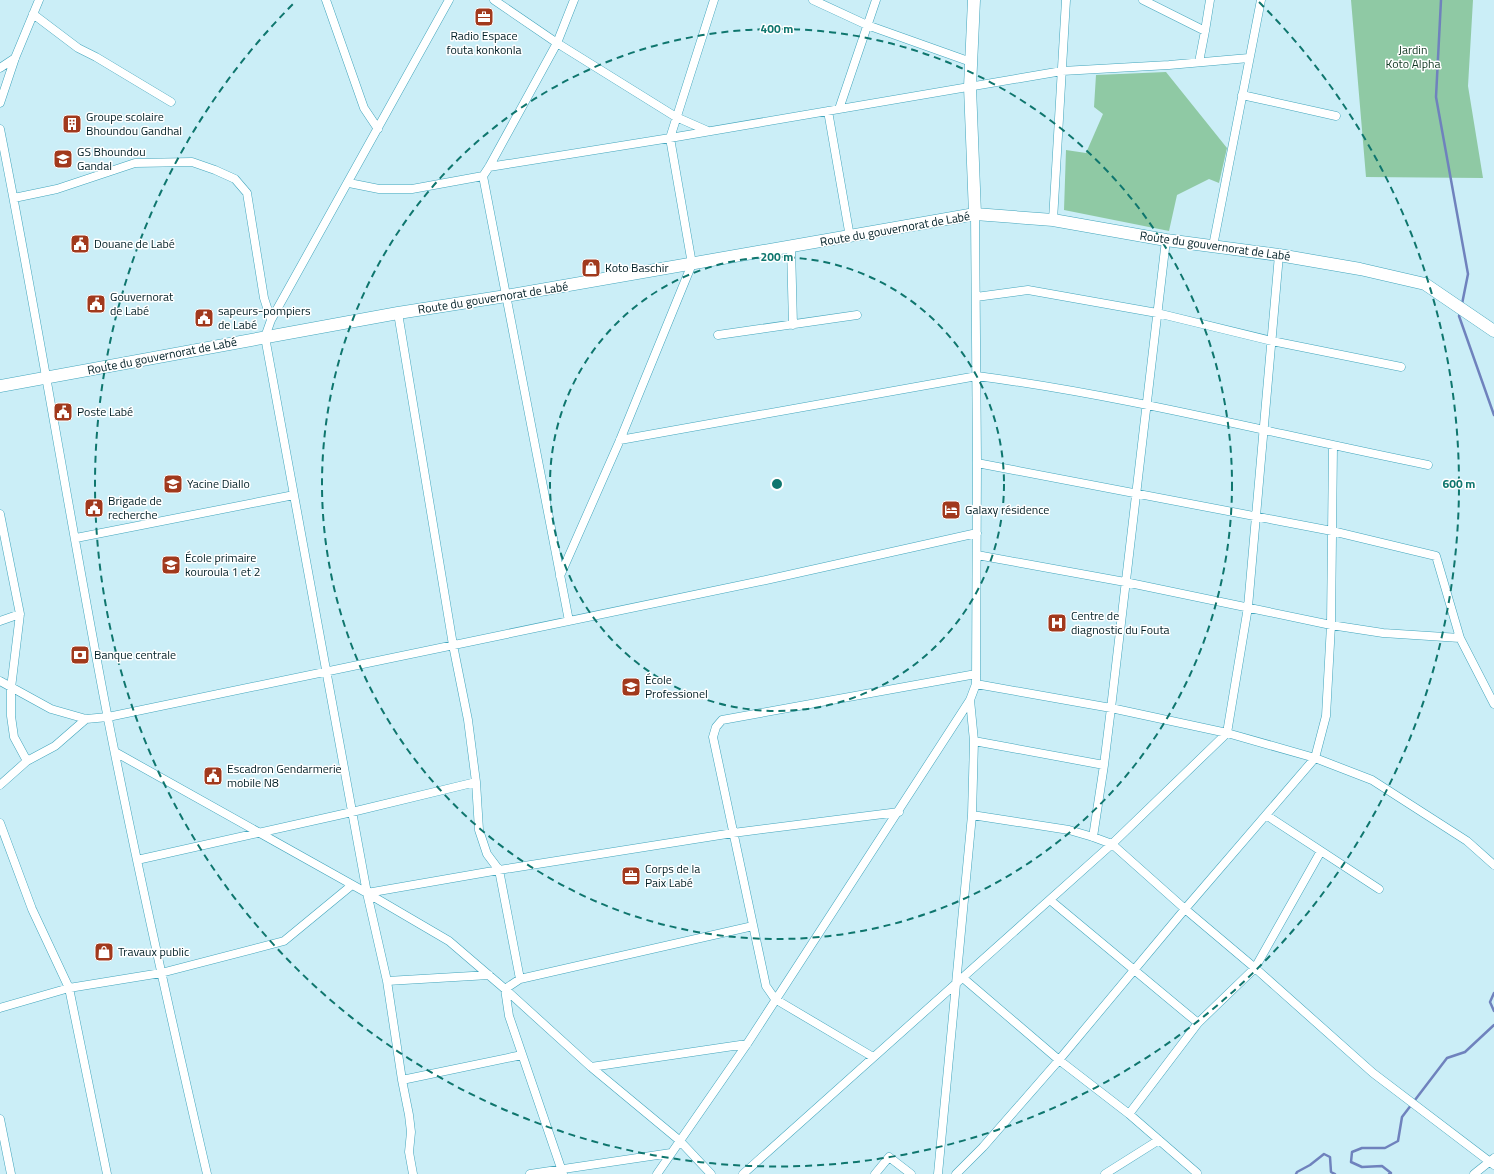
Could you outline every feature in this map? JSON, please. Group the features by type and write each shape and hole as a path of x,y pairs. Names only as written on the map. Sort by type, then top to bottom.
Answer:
{"street":[{"path":"0,103 14,58 39,0"},
{"path":"326,0 364,108 378,130"},
{"path":"413,1174 409,1152 411,1132 409,1115 402,1080 387,981 367,893 264,336 271,320 349,183 449,0"},
{"path":"494,0 557,43 676,117 708,132"},
{"path":"569,621 483,176 557,43 574,0"},
{"path":"560,576 620,440 692,264 670,138 714,0"},
{"path":"813,0 867,25 971,62"},
{"path":"839,110 876,0"},
{"path":"657,1174 679,1140 748,1044 775,999 899,812 970,700 976,684 977,376 975,214 970,87 974,0"},
{"path":"1053,220 1066,0"},
{"path":"1143,0 1205,31"},
{"path":"1199,62 1210,0"},
{"path":"1213,246 1261,0"},
{"path":"33,14 78,48 96,57 171,102"},
{"path":"0,68 14,58"},
{"path":"489,167 708,132 1062,71 1169,65 1249,58"},
{"path":"1242,95 1336,116"},
{"path":"828,111 850,237"},
{"path":"0,129 14,198 108,717 160,973 207,1174"},
{"path":"14,198 58,189 135,163 192,162 234,179 247,193 264,298 271,320"},
{"path":"349,183 379,189 412,189 483,176"},
{"name":"Route du gouvernorat de Labé","path":"0,386 398,312 506,296 975,214 1053,220 1166,240 1279,255 1360,269 1424,284 1494,331"},
{"path":"1093,836 1111,708 1166,240"},
{"path":"791,247 792,325"},
{"path":"743,1174 1112,844 1227,733 1248,607 1279,255"},
{"path":"976,297 1028,290 1157,313 1272,342 1401,368"},
{"path":"398,312 453,645 468,720 476,782 479,830 487,854 499,870 520,979"},
{"path":"718,335 857,315"},
{"path":"620,440 977,376 1027,382 1147,404 1333,446 1428,465"},
{"path":"956,1174 983,1147 1059,1060 1185,909 1315,758 1326,716 1330,625 1333,446"},
{"path":"977,463 1332,532 1436,556 1460,638 1494,704"},
{"path":"76,538 294,495"},
{"path":"0,514 20,614 11,688 11,716 14,736 27,761"},
{"path":"0,681 51,709 86,719 108,717 766,580 977,533"},
{"path":"977,555 1125,582 1330,625 1383,633 1460,638"},
{"path":"0,621 20,614"},
{"path":"873,1057 775,999 766,986 713,737 716,727 722,720 976,674"},
{"path":"976,684 1111,708 1227,733 1315,758 1372,780 1467,841 1494,865"},
{"path":"938,1174 960,980 972,815 974,741 970,700"},
{"path":"0,785 27,761 55,746 86,719"},
{"path":"974,741 1104,765"},
{"path":"115,752 367,893 449,941 505,989 591,1067 679,1140 711,1174"},
{"path":"137,860 352,812 476,782"},
{"path":"367,893 499,870 733,833 899,812"},
{"path":"972,815 1069,830 1093,836 1112,844 1373,1073 1492,1162 1474,1174"},
{"path":"1266,815 1379,889"},
{"path":"0,823 32,909 69,988 107,1174"},
{"path":"1129,1114 1198,1023 1255,968 1321,851"},
{"path":"0,1008 69,988 160,973 284,941 352,885"},
{"path":"1050,900 1198,1023"},
{"path":"505,989 520,979 753,926"},
{"path":"387,981 489,975"},
{"path":"960,980 1129,1114 1197,1173"},
{"path":"505,989 509,1016 562,1171"},
{"path":"591,1067 748,1044"},
{"path":"402,1080 522,1055"},
{"path":"0,1119 11,1174"},
{"path":"1106,1174 1159,1140"},
{"path":"530,1174 562,1171 671,1153"},
{"path":"875,1174 889,1157 911,1174"}],"green space":[{"name":"Jardin Koto Alpha","path":"1351,0 1473,0 1468,86 1483,178 1366,177"},
{"path":"1166,72 1227,148 1219,183 1209,179 1177,195 1169,231 1064,210 1066,150 1086,153 1103,114 1094,107 1096,75"}],"waterway":[{"path":"1441,0 1436,97 1468,274 1462,304"},
{"path":"1460,313 1459,316 1494,415"},
{"path":"1494,993 1490,1002 1494,1011"},
{"path":"1389,1174 1391,1173 1382,1166 1362,1167 1351,1162 1352,1152 1362,1148 1385,1148 1398,1141 1402,1117 1447,1058 1465,1052 1494,1025"},
{"path":"1296,1174 1324,1154 1330,1157 1331,1172 1335,1174"}],"place":[{"name":"Radio Espace fouta konkonla","path":"484,17"},
{"name":"Groupe scolaire Bhoundou Gandhal","path":"72,124"},
{"name":"GS Bhoundou Gandal","path":"63,159"},
{"name":"Douane de Labé","path":"80,244"},
{"name":"Koto Baschir","path":"591,268"},
{"name":"Gouvernorat de Labé","path":"96,304"},
{"name":"sapeurs-pompiers de Labé","path":"204,318"},
{"name":"Poste Labé","path":"63,412"},
{"name":"Yacine Diallo","path":"173,484"},
{"name":"Brigade de recherche","path":"94,508"},
{"name":"Galaxy résidence","path":"951,510"},
{"name":"École primaire kouroula 1 et 2","path":"171,565"},
{"name":"Centre de diagnostic du Fouta","path":"1057,623"},
{"name":"Banque centrale","path":"80,655"},
{"name":"École Professionel","path":"631,687"},
{"name":"Escadron Gendarmerie mobile N8","path":"213,776"},
{"name":"Corps de la Paix Labé","path":"631,876"},
{"name":"Travaux public","path":"104,952"}]}
